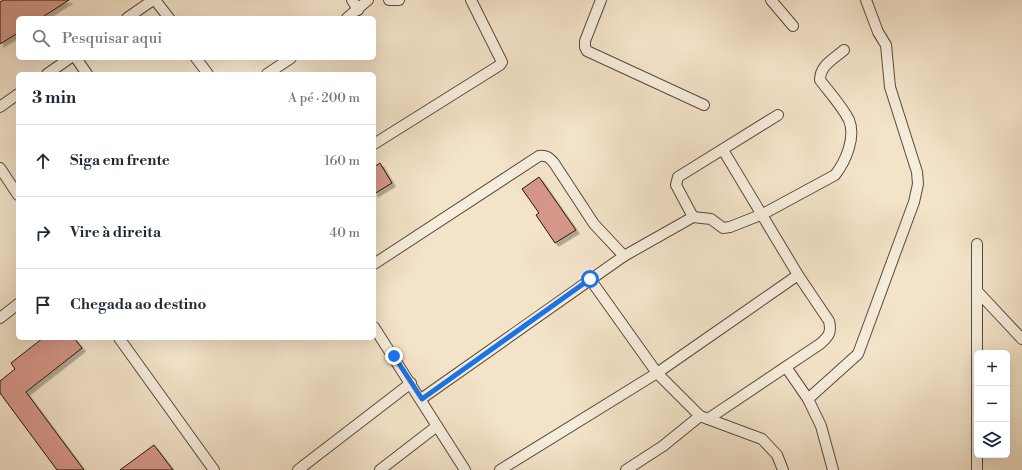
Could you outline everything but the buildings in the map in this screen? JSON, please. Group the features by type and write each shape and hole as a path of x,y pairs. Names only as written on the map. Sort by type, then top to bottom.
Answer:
{"street":[{"path":"130,16 154,0 167,16"},
{"path":"352,0 358,10"},
{"path":"350,16 368,0"},
{"path":"389,0 399,0"},
{"path":"376,143 500,65 502,62 470,0"},
{"path":"601,0 585,41 587,51 704,105"},
{"path":"771,0 793,26"},
{"path":"808,399 858,354 914,202 918,184 917,172 890,88 886,45 878,32 866,0"},
{"path":"422,399 624,256 693,217 711,219 723,228 730,227 763,214 835,175 842,166 852,132 849,120 820,80 820,74 821,69 844,50"},
{"path":"50,72 67,60"},
{"path":"77,60 86,72"},
{"path":"198,60 206,72"},
{"path":"270,72 287,60"},
{"path":"0,107 16,95"},
{"path":"693,217 676,185 676,180 678,177 778,115"},
{"path":"626,470 820,344 828,336 831,329 829,321 798,274 763,214 722,150"},
{"path":"376,263 539,156 544,155 550,157 594,224 624,256"},
{"path":"0,168 16,192"},
{"path":"977,244 977,470"},
{"path":"500,470 658,373 798,274"},
{"path":"590,279 658,373 704,418 762,439 777,455 783,470"},
{"path":"978,292 1022,339"},
{"path":"0,318 16,306"},
{"path":"376,330 422,399 465,470"},
{"path":"120,340 214,470"},
{"path":"786,367 808,399 820,426 834,470"},
{"path":"298,470 411,383"},
{"path":"380,470 437,426"}],"route":[{"path":"394,356 422,399 590,279"}]}
